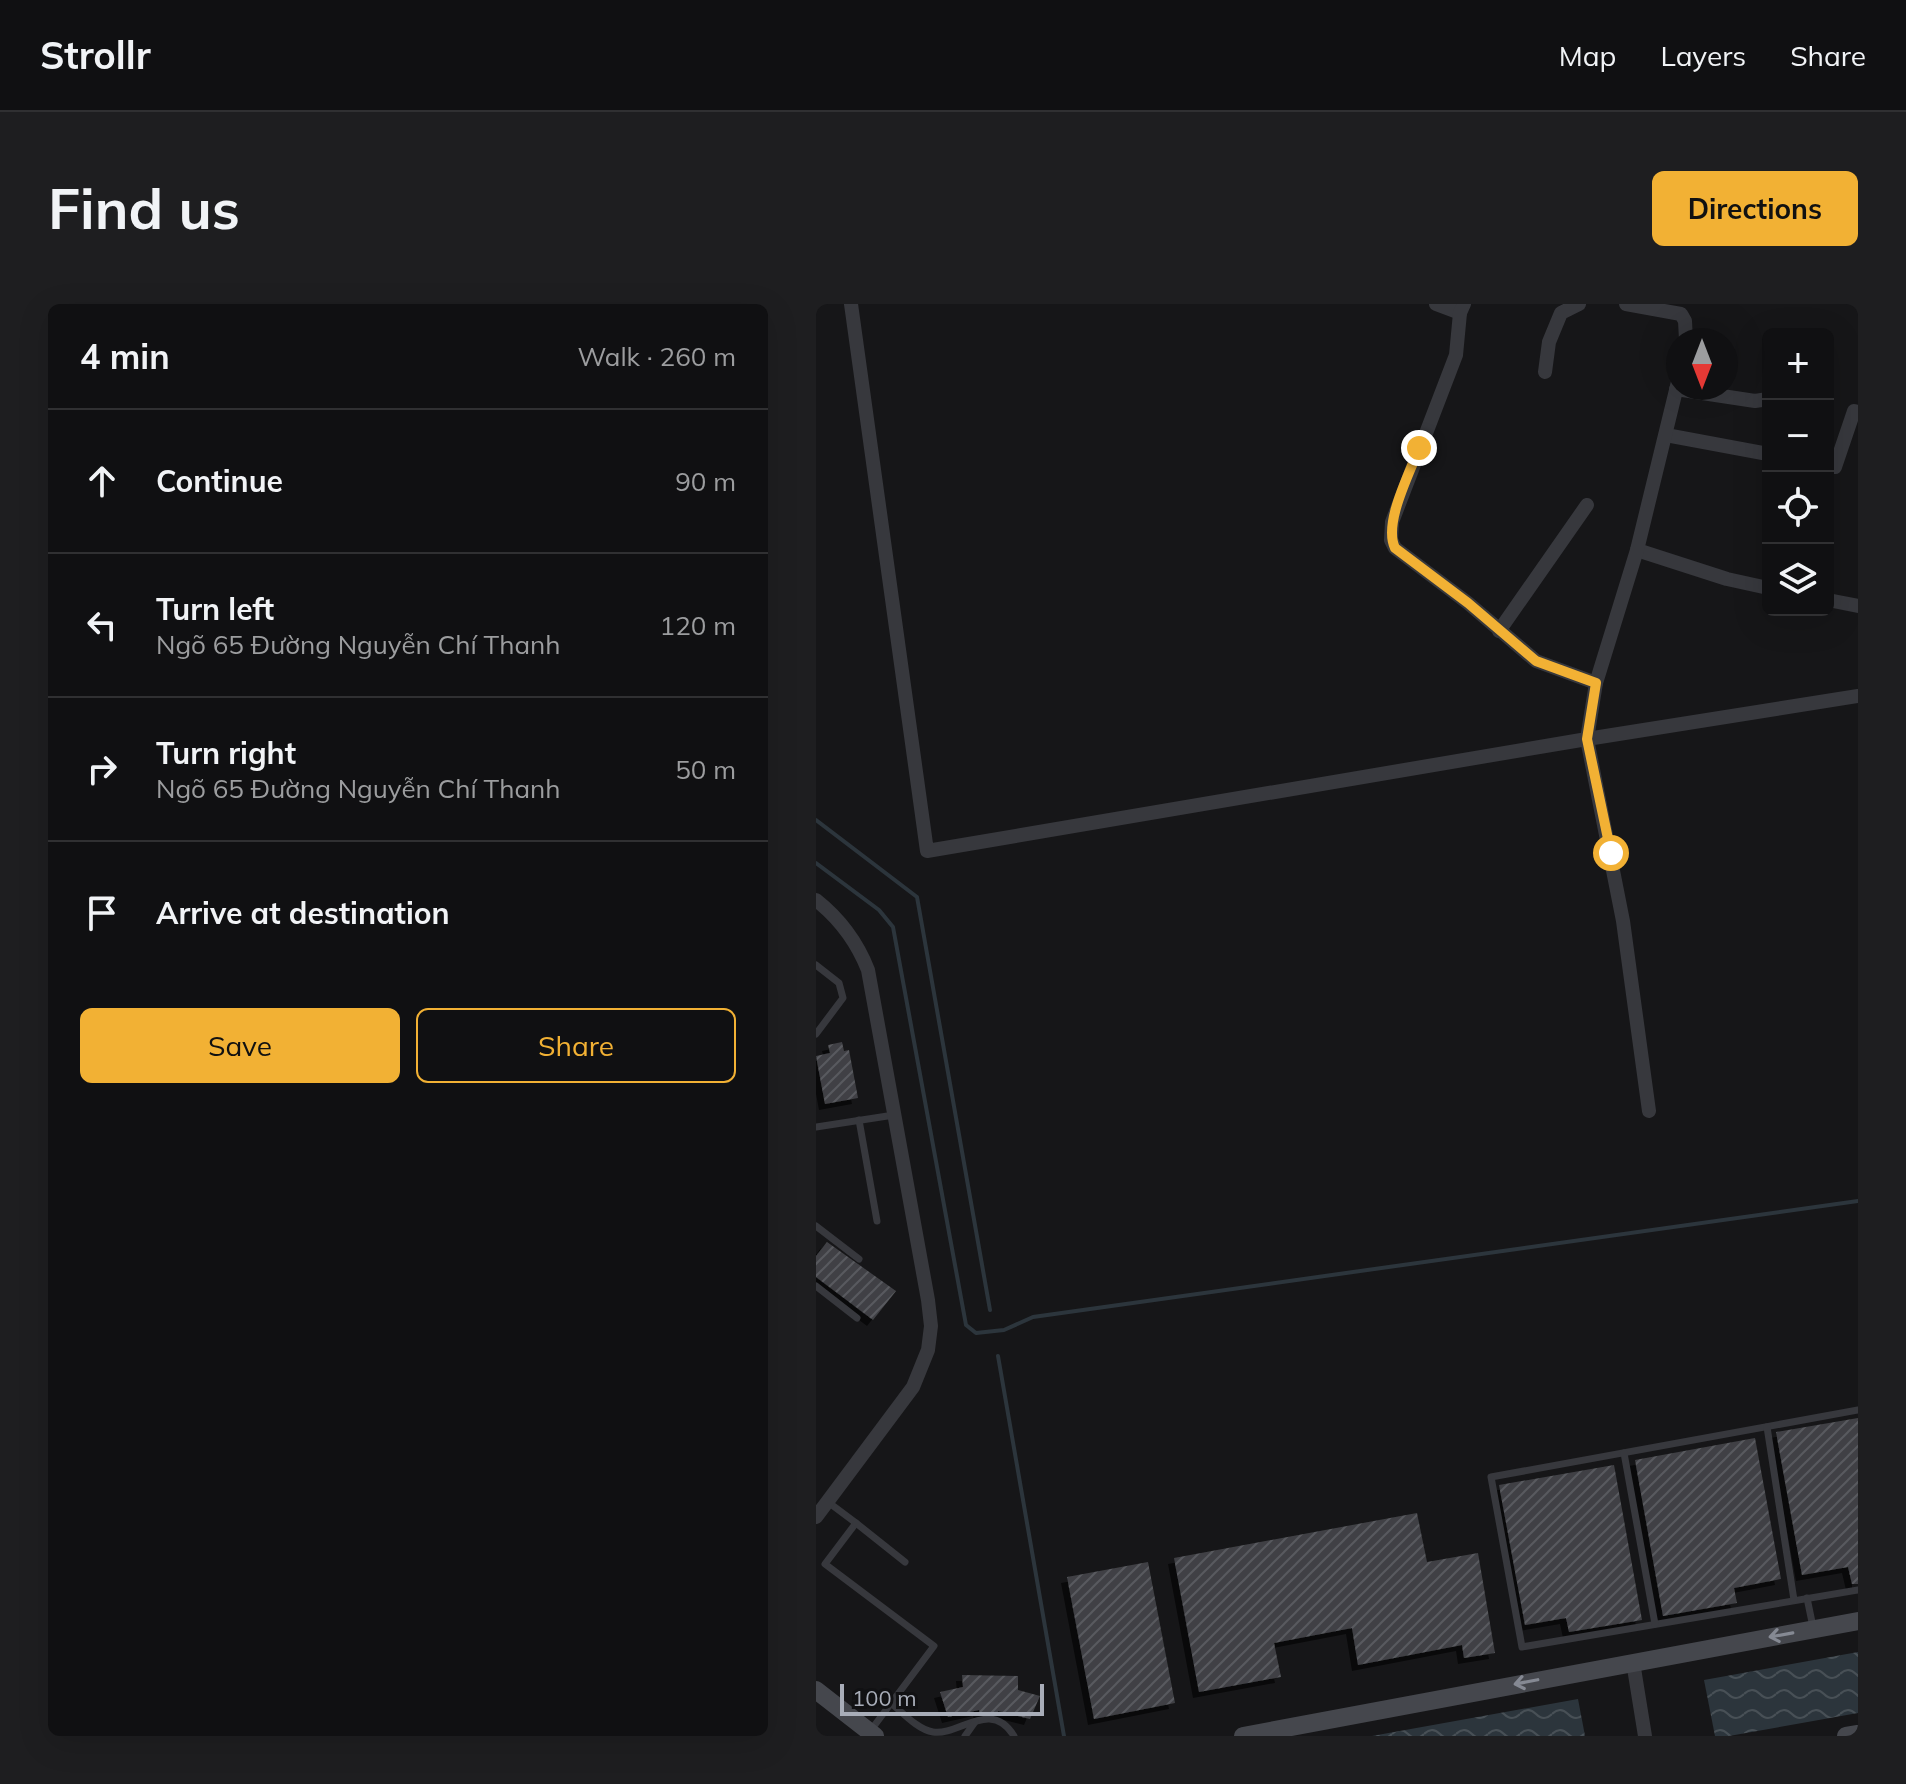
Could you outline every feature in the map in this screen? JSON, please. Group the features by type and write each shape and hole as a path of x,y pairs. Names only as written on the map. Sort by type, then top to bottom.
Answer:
{"street":[{"path":"851,304 927,851 1590,747 1858,696"},
{"path":"1436,304 1462,309 1456,355 1392,522 1391,540 1395,548 1468,603 1536,661 1596,683"},
{"path":"1545,372 1549,342 1561,313 1579,304"},
{"path":"1626,304 1686,311"},
{"path":"1738,398 1762,400"},
{"path":"1649,1111 1621,908 1590,747 1596,683 1637,550 1674,400"},
{"path":"1834,467 1854,411 1858,412"},
{"path":"1666,435 1762,453"},
{"path":"1499,631 1587,505"},
{"path":"1637,550 1727,579 1762,587"},
{"path":"1834,601 1858,606"},
{"path":"816,900 844,926 868,970 931,1326 928,1350 913,1387 816,1517"},
{"path":"1243,1736 1858,1621"},
{"path":"1633,1662 1645,1736"},
{"path":"816,1690 872,1734"},
{"path":"1846,1736 1858,1734"}],"lane":[{"path":"816,965 839,983 843,998 816,1034"},
{"path":"816,1127 894,1115"},
{"path":"859,1120 877,1221"},
{"path":"816,1239 819,1229 859,1259"},
{"path":"816,1286 857,1318"},
{"path":"1858,1410 1491,1477 1522,1647 1858,1590"},
{"path":"1767,1427 1794,1600"},
{"path":"1624,1453 1655,1624"},
{"path":"828,1502 905,1562"},
{"path":"856,1523 825,1564 934,1646 872,1734"},
{"path":"1807,1598 1813,1629"},
{"path":"891,1703 928,1731 943,1732 977,1721 997,1721 1008,1727 1014,1736"},
{"path":"965,1736 971,1724 977,1721"}],"water":[{"path":"1858,1652 1858,1713 1715,1736 1704,1680"},
{"path":"1578,1699 1585,1736 1372,1736"}],"building":[{"path":"842,1042 844,1051 849,1050 858,1098 825,1104 816,1056 830,1053 828,1045"},
{"path":"827,1242 896,1291 873,1320 816,1277 816,1256"},
{"path":"1858,1418 1858,1584 1852,1584 1848,1567 1802,1575 1776,1432"},
{"path":"1755,1438 1781,1579 1734,1588 1737,1603 1663,1616 1635,1460"},
{"path":"1614,1465 1642,1620 1569,1632 1566,1618 1525,1625 1499,1485"},
{"path":"1417,1513 1427,1562 1478,1553 1495,1653 1464,1658 1462,1645 1358,1665 1352,1628 1274,1643 1281,1677 1199,1692 1174,1558"},
{"path":"1148,1562 1175,1703 1094,1719 1067,1577"},
{"path":"962,1675 1018,1676 1018,1690 1040,1696 1030,1719 998,1711 998,1714 980,1714 979,1710 948,1717 940,1692 963,1687"}],"waterway":[{"path":"816,820 917,897 990,1310"},
{"path":"816,863 879,910 893,927 966,1325 976,1333 1004,1330 1033,1317 1858,1201"},
{"path":"998,1356 1064,1736"}],"route":[{"path":"1419,448 1392,522 1391,540 1395,548 1468,603 1536,661 1596,683 1587,739 1611,853"}]}
